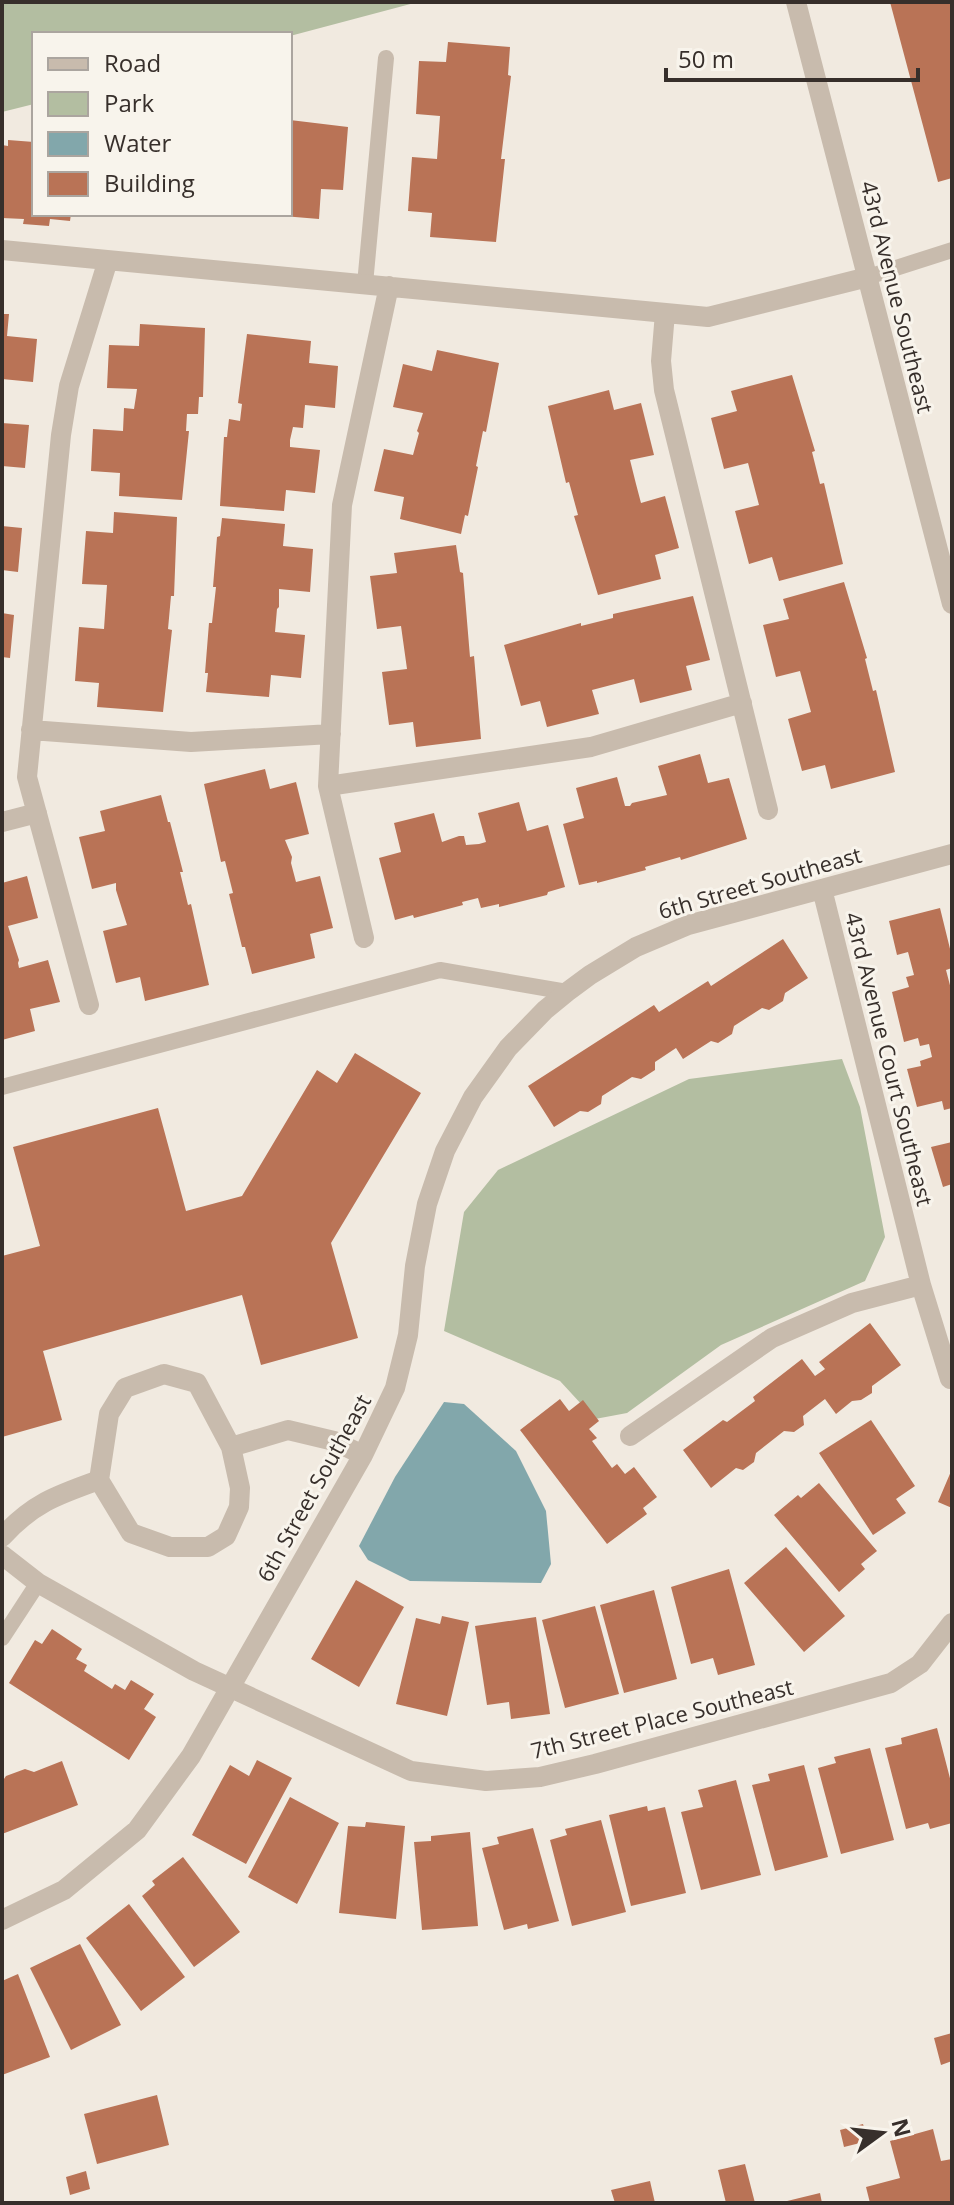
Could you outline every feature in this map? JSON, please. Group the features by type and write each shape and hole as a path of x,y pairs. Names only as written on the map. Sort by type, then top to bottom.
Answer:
{"street":[{"name":"43rd Avenue Southeast","path":"796,2 952,604"},
{"path":"2,250 708,317 868,277"},
{"path":"89,1005 27,777 61,435 69,386 108,260"},
{"path":"364,938 328,786 342,505 389,286"},
{"path":"665,313 661,361 664,390 768,810"},
{"path":"328,786 591,747 742,703"},
{"path":"31,730 191,742 331,734"},
{"path":"2,822 37,813"},
{"name":"6th Street Southeast","path":"2,1920 64,1890 137,1830 191,1756 363,1455 395,1388 408,1335 415,1266 427,1204 445,1151 473,1097 508,1048 567,992 636,947 688,925 952,854"},
{"name":"43rd Avenue Court Southeast","path":"822,889 921,1285 950,1379"},
{"path":"630,1436 772,1338 852,1303 921,1285"},
{"path":"164,1374 197,1383 231,1447 240,1488 239,1507 226,1536 208,1547 170,1547 131,1533 99,1480 109,1414 125,1388 164,1374"},
{"path":"231,1447 288,1430 334,1441 363,1455"},
{"path":"2,1537 19,1518 51,1497 99,1480"},
{"name":"7th Street Place Southeast","path":"2,1555 38,1583 229,1688 411,1771 486,1781 540,1777 654,1749 891,1683 920,1664 952,1623"}],"lane":[{"path":"365,284 386,58"},
{"path":"868,277 952,250"},
{"path":"2,1087 440,970 567,992"},
{"path":"2,1638 38,1583"}],"green space":[{"path":"2,2 418,2 292,35 292,32 32,32 32,104 2,112"},
{"path":"842,1059 860,1107 885,1237 865,1281 721,1345 627,1413 595,1419 560,1381 444,1331 464,1212 498,1170 689,1079"}],"water":[{"path":"444,1402 464,1404 516,1451 546,1511 551,1564 541,1583 410,1581 368,1560 359,1546 395,1477"}],"building":[{"path":"890,2 952,2 952,178 938,182"},
{"path":"448,42 510,47 508,75 511,76 501,159 505,159 496,242 430,237 432,213 408,211 412,157 437,159 440,116 416,114 419,61 446,62"},
{"path":"292,120 348,127 343,190 321,189 319,219 283,216 292,216"},
{"path":"8,140 32,142 32,216 71,216 70,221 50,219 49,226 23,224 24,219 2,218 2,145 8,146"},
{"path":"2,314 9,314 7,336 37,339 33,382 2,379"},
{"path":"140,324 205,328 203,397 199,397 198,414 187,414 186,431 189,431 182,500 119,496 120,473 91,471 93,429 123,431 124,408 134,409 137,389 107,388 109,345 139,346"},
{"path":"247,334 311,341 309,363 338,366 335,408 305,405 303,428 293,427 290,440 290,447 320,450 315,493 286,490 284,511 220,506 224,437 227,437 229,419 240,421 242,404 238,403"},
{"path":"437,350 499,363 468,516 465,515 461,534 400,519 404,497 374,491 384,449 413,455 419,433 423,413 393,407 403,364 432,371"},
{"path":"792,375 815,451 812,452 820,484 824,483 843,564 779,581 772,557 749,564 735,511 759,505 748,463 724,469 711,418 737,411 731,391"},
{"path":"609,390 614,410 641,403 654,455 630,460 636,484 641,503 665,496 679,548 655,555 661,579 598,595 574,516 578,515 569,482 566,483 548,406"},
{"path":"2,423 29,425 25,468 2,466"},
{"path":"114,512 177,517 174,596 171,596 168,629 172,630 163,712 97,707 99,683 75,681 79,627 104,629 107,585 82,584 86,531 113,533"},
{"path":"222,518 285,524 283,546 313,549 310,592 279,589 277,609 275,632 305,635 301,678 271,675 269,697 206,692 209,623 212,623 217,537 220,536"},
{"path":"2,526 22,528 18,572 2,570"},
{"path":"456,545 460,572 463,573 470,657 474,656 481,739 416,747 413,722 389,725 382,672 407,669 401,626 377,629 370,576 397,573 394,553"},
{"path":"844,582 867,658 873,691 876,690 895,772 831,789 825,765 802,771 788,719 811,712 800,671 776,677 763,625 789,619 783,599"},
{"path":"693,596 710,660 686,666 692,690 640,703 634,679 592,690 599,714 547,727 540,701 521,706 504,645 581,623 581,626 613,618 613,614"},
{"path":"2,613 14,615 10,658 2,657"},
{"path":"700,754 708,783 729,778 747,839 681,860 680,857 645,867 646,870 579,885 563,824 584,818 576,788 617,777 625,806 630,806 667,795 658,766"},
{"path":"265,769 270,789 296,782 309,834 285,840 292,857 296,882 320,876 333,928 310,934 315,958 252,974 245,947 242,947 229,894 233,893 225,861 221,862 204,784"},
{"path":"161,795 183,872 180,872 188,905 191,904 209,985 145,1001 140,977 116,983 103,931 127,925 116,883 92,889 79,837 105,831 100,811"},
{"path":"519,802 527,831 548,825 565,887 547,895 499,907 499,904 481,908 478,898 414,918 413,915 395,920 379,858 401,852 394,823 434,813 442,842 464,836 466,845 479,844 486,842 478,813"},
{"path":"27,876 38,918 8,926 19,968 48,960 60,1002 30,1009 35,1031 2,1040 2,883"},
{"path":"940,908 952,957 952,968 946,970 952,993 952,1108 944,1110 942,1101 917,1107 907,1069 921,1066 920,1061 932,1057 929,1044 920,1046 918,1038 904,1042 892,992 909,987 906,977 914,975 908,952 897,955 889,921"},
{"path":"783,939 808,978 785,993 783,1001 769,1010 762,1008 734,1026 732,1034 718,1043 711,1041 683,1059 676,1048 655,1062 655,1070 641,1079 632,1077 602,1096 601,1104 588,1112 580,1111 554,1127 528,1086 654,1005 659,1012 708,981 711,986"},
{"path":"355,1053 421,1093 331,1243 358,1338 261,1365 242,1295 43,1351 62,1420 2,1437 2,1256 40,1246 13,1147 158,1108 186,1211 242,1196 317,1070 337,1083"},
{"path":"952,1142 952,1184 943,1187 931,1147"},
{"path":"870,1323 901,1365 872,1386 872,1393 861,1400 852,1401 836,1414 825,1399 803,1416 804,1425 794,1432 784,1431 756,1453 754,1462 743,1470 736,1468 711,1488 683,1450 755,1401 753,1397 802,1359 815,1376 825,1369 819,1362"},
{"path":"560,1399 569,1411 583,1400 599,1421 589,1429 597,1438 592,1441 612,1468 617,1464 625,1474 634,1467 657,1497 643,1508 647,1514 607,1544 520,1430"},
{"path":"871,1420 915,1486 896,1499 906,1513 873,1535 819,1453"},
{"path":"952,1469 952,1508 938,1502"},
{"path":"819,1483 877,1551 861,1564 865,1569 839,1592 774,1515"},
{"path":"786,1547 845,1616 804,1652 744,1583"},
{"path":"729,1569 755,1665 718,1675 713,1658 691,1664 671,1587"},
{"path":"356,1580 404,1607 359,1687 311,1659"},
{"path":"654,1590 677,1679 624,1693 600,1605"},
{"path":"595,1606 619,1694 565,1708 542,1620"},
{"path":"442,1616 469,1622 447,1716 396,1704 416,1618 440,1624"},
{"path":"536,1617 550,1714 511,1719 509,1702 487,1705 475,1626"},
{"path":"52,1629 82,1649 76,1659 87,1665 84,1671 112,1689 115,1684 125,1690 131,1680 154,1694 144,1709 156,1717 129,1760 9,1683 35,1640 42,1644"},
{"path":"937,1728 952,1786 952,1823 930,1829 928,1823 906,1829 885,1748 902,1744 901,1738"},
{"path":"870,1748 894,1840 841,1854 818,1768 836,1763 834,1757"},
{"path":"257,1760 292,1778 246,1864 192,1835 230,1765 249,1776"},
{"path":"62,1761 78,1805 2,1834 2,1782 6,1776 25,1769 34,1772"},
{"path":"804,1765 828,1857 775,1871 752,1785 770,1781 768,1774"},
{"path":"736,1780 761,1875 701,1890 681,1812 703,1807 698,1790"},
{"path":"290,1797 339,1823 297,1904 248,1877"},
{"path":"647,1806 648,1811 665,1807 686,1893 631,1906 609,1815"},
{"path":"601,1820 626,1912 572,1926 550,1840 567,1835 565,1829"},
{"path":"366,1822 405,1826 396,1919 339,1913 348,1826 365,1827"},
{"path":"533,1828 559,1921 528,1929 527,1924 504,1930 482,1848 499,1844 497,1837"},
{"path":"470,1832 478,1926 422,1930 414,1842 431,1841 431,1836"},
{"path":"183,1857 240,1932 194,1967 142,1896 155,1885 152,1881"},
{"path":"129,1904 185,1977 141,2011 86,1938"},
{"path":"80,1944 121,2025 71,2050 30,1968"},
{"path":"18,1974 50,2057 2,2075 2,1981"},
{"path":"952,2033 952,2061 941,2065 934,2038"},
{"path":"157,2095 169,2145 97,2164 84,2114"},
{"path":"863,2124 868,2141 844,2147 840,2130"},
{"path":"933,2129 941,2161 952,2159 952,2203 870,2203 866,2187 900,2178 890,2141"},
{"path":"745,2164 755,2203 726,2203 718,2170"},
{"path":"86,2171 90,2189 70,2195 66,2177"},
{"path":"650,2181 655,2203 615,2203 611,2190"},
{"path":"820,2193 822,2203 783,2202"}]}
